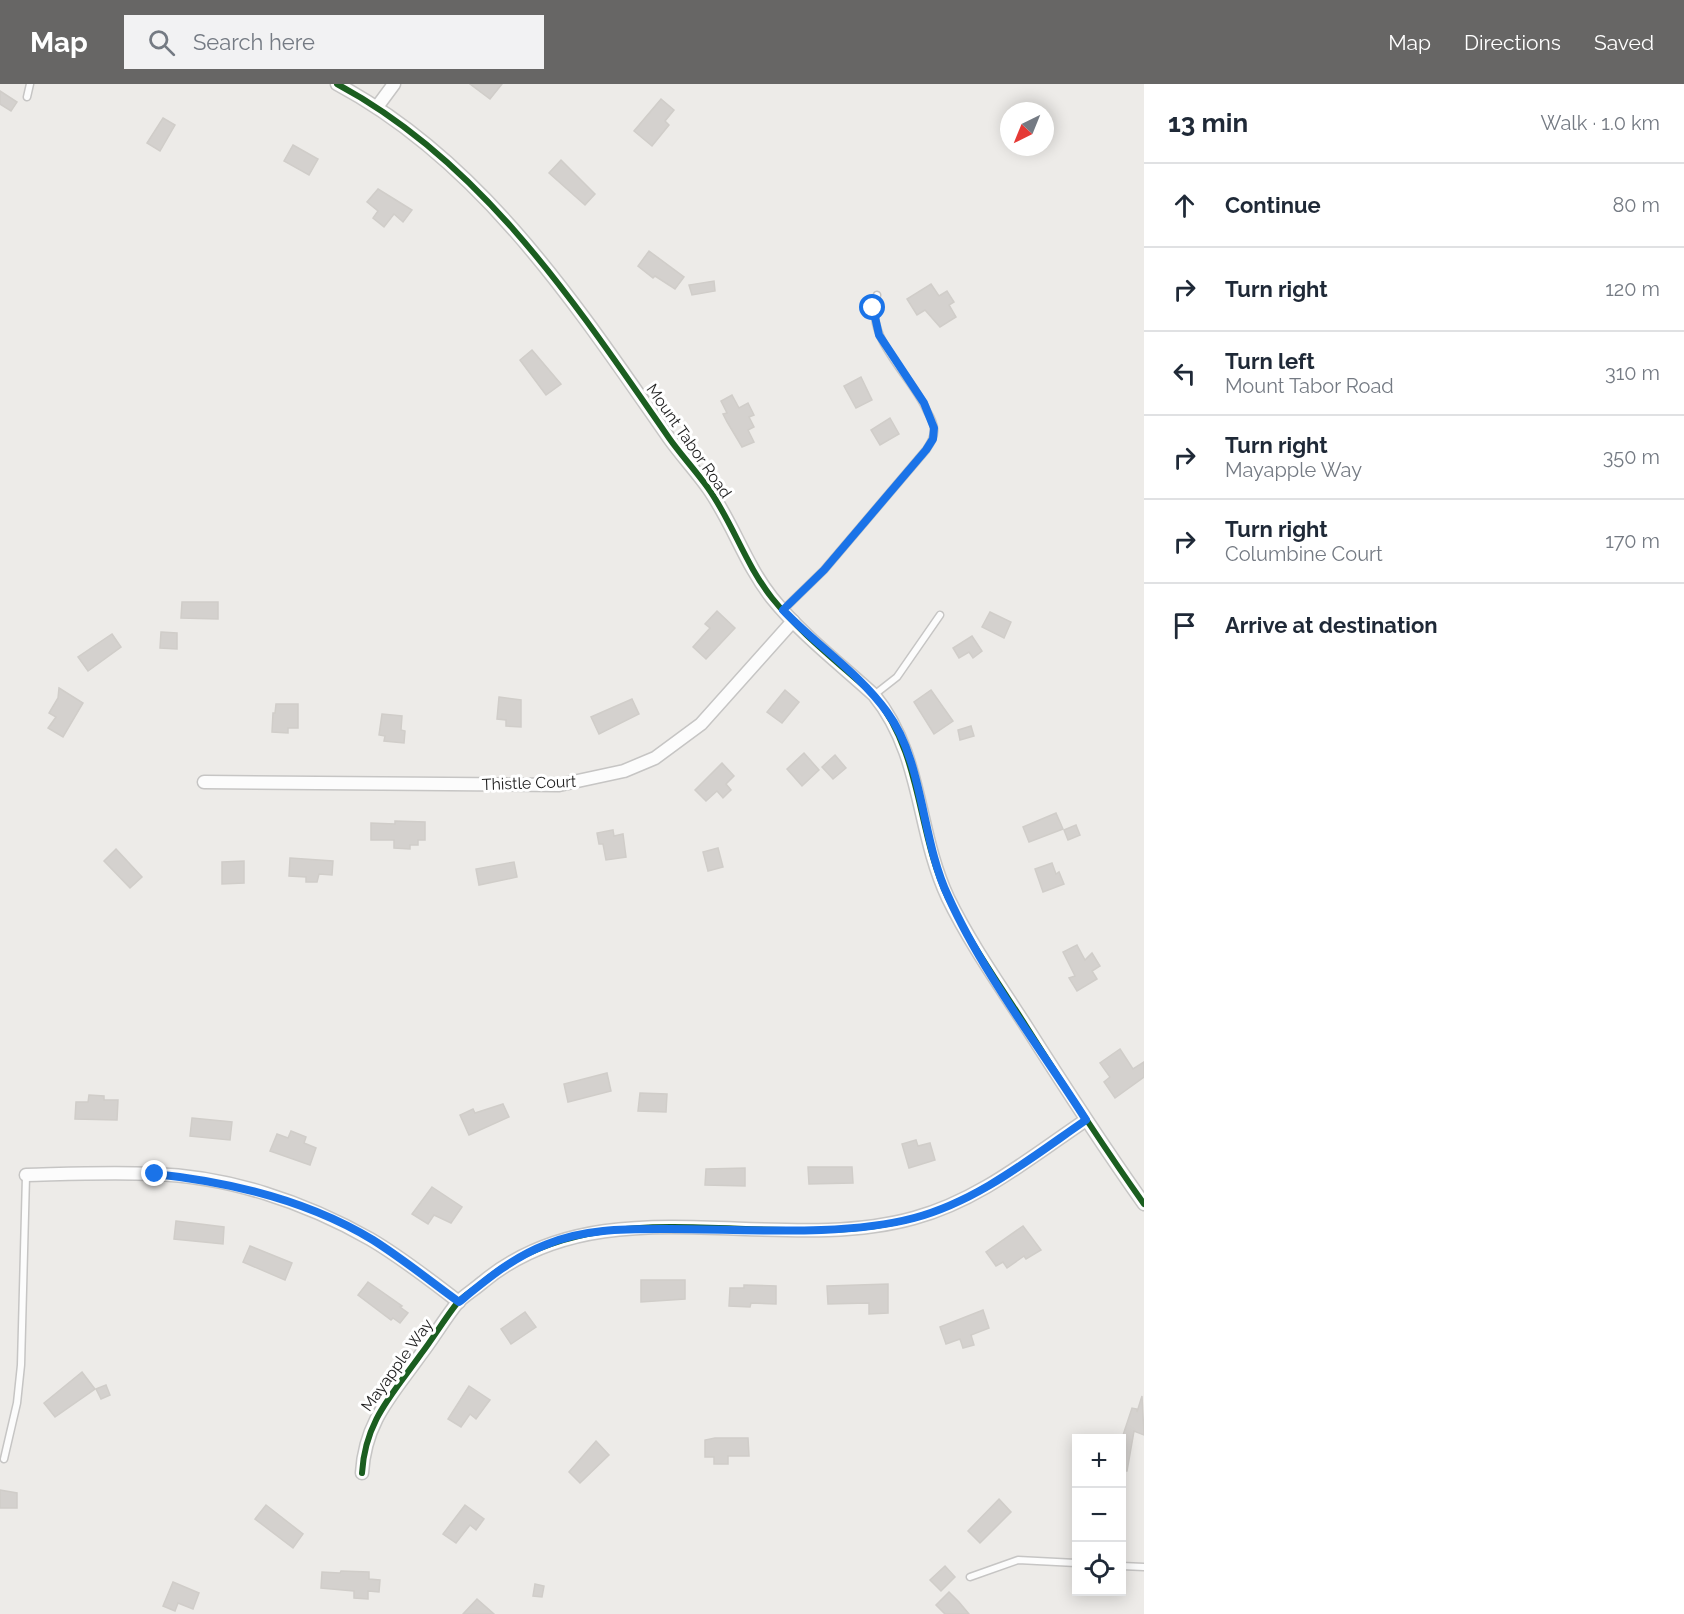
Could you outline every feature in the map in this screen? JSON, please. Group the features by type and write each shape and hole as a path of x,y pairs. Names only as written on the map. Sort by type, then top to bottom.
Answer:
{"street":[{"name":"Mount Tabor Road","path":"337,84 377,107 425,140 455,166 482,195 586,319 708,489 757,579 793,621 874,695 897,729 909,757 937,870 952,904 978,953 1086,1120 1144,1204"},
{"path":"377,107 394,84"},
{"name":"Thistle Court","path":"204,782 539,785 589,780 624,771 655,758 701,724 793,621"},
{"name":"Mayapple Way","path":"362,1473 363,1449 372,1423 459,1302 495,1272 520,1256 547,1244 581,1234 622,1229 828,1229 876,1226 914,1218 952,1205 985,1188 1086,1120"},
{"path":"26,1175 155,1174 220,1183 257,1191 315,1212 371,1239 459,1302"}],"lane":[{"path":"27,97 30,84"},
{"path":"783,610 824,570 933,439 934,428 924,403 879,335 873,308 877,295"},
{"path":"874,695 897,677 940,615"},
{"path":"4,1459 17,1403 21,1365 26,1175"},
{"path":"970,1577 1018,1560 1072,1563"},
{"path":"1126,1566 1144,1567"}],"building":[{"path":"470,84 502,84 490,99"},
{"path":"0,91 17,102 11,111 0,104"},
{"path":"661,99 674,110 665,121 669,125 652,146 634,131"},
{"path":"163,118 175,125 160,151 147,143"},
{"path":"293,145 318,159 309,175 284,161"},
{"path":"561,160 595,194 585,205 549,173"},
{"path":"378,189 412,210 403,222 394,214 384,227 373,218 378,211 367,202"},
{"path":"649,251 684,277 675,289 655,276 653,278 638,266"},
{"path":"714,281 715,291 692,295 689,285"},
{"path":"931,284 939,296 947,291 954,302 949,305 956,317 940,327 925,310 917,315 907,299"},
{"path":"532,350 561,384 546,395 520,360"},
{"path":"861,377 872,400 856,408 844,386"},
{"path":"732,395 739,408 748,403 754,415 749,417 754,427 748,430 754,442 742,447 723,414 727,413 721,401"},
{"path":"890,418 899,434 880,445 871,430"},
{"path":"182,602 218,602 218,619 181,618"},
{"path":"717,611 735,628 706,659 693,647 710,628 705,624"},
{"path":"990,612 1011,622 1004,638 982,627"},
{"path":"161,632 177,633 177,649 160,648"},
{"path":"112,634 121,647 88,671 78,657"},
{"path":"972,636 982,651 973,658 969,652 959,658 953,648"},
{"path":"59,688 83,703 63,737 48,728 56,717 49,713 58,698"},
{"path":"785,690 799,702 782,723 767,712"},
{"path":"931,690 953,721 934,734 914,702"},
{"path":"499,697 521,700 521,727 506,726 506,720 497,719"},
{"path":"632,699 639,714 599,734 591,717"},
{"path":"276,704 298,704 298,728 288,728 288,733 272,732"},
{"path":"382,714 402,716 401,730 405,731 404,743 384,741 385,736 379,735"},
{"path":"971,726 974,736 960,740 958,730"},
{"path":"804,753 819,770 802,786 787,769"},
{"path":"835,755 846,768 833,779 822,767"},
{"path":"722,763 734,776 726,784 731,790 723,798 717,791 706,801 695,790"},
{"path":"1056,813 1063,829 1029,842 1023,827"},
{"path":"395,821 425,822 425,840 418,840 418,845 410,845 410,849 394,848 394,840 371,840 371,823 395,824"},
{"path":"1076,825 1080,835 1068,840 1064,830"},
{"path":"613,830 614,836 623,834 626,857 606,860 603,844 599,844 597,833"},
{"path":"718,848 723,867 708,871 703,852"},
{"path":"116,849 142,877 130,888 104,861"},
{"path":"290,858 333,861 332,875 319,874 317,882 306,882 306,877 289,876"},
{"path":"244,861 244,883 222,884 222,862"},
{"path":"514,862 517,877 479,885 476,869"},
{"path":"1052,863 1056,874 1059,872 1064,884 1043,892 1035,869"},
{"path":"1077,945 1085,960 1092,953 1100,966 1092,971 1097,979 1077,991 1069,978 1075,976 1063,952"},
{"path":"1120,1049 1133,1069 1144,1062 1144,1077 1115,1098 1104,1082 1110,1077 1100,1063"},
{"path":"607,1073 611,1091 568,1102 564,1084"},
{"path":"640,1093 667,1094 666,1112 638,1111"},
{"path":"89,1095 104,1096 104,1100 118,1100 117,1120 75,1119 76,1102 88,1102"},
{"path":"503,1104 509,1117 469,1135 460,1115 473,1109 475,1113"},
{"path":"192,1118 232,1122 230,1140 190,1136"},
{"path":"291,1131 306,1137 304,1143 316,1148 310,1165 270,1151 277,1134 288,1138"},
{"path":"916,1140 918,1146 930,1143 935,1160 909,1168 902,1144"},
{"path":"808,1167 852,1167 853,1183 809,1184"},
{"path":"745,1168 745,1186 705,1185 706,1169"},
{"path":"432,1187 462,1207 451,1223 434,1215 428,1224 412,1214"},
{"path":"176,1221 224,1227 223,1244 174,1239"},
{"path":"1023,1226 1041,1250 1026,1259 1024,1256 1007,1268 1003,1262 996,1266 986,1252"},
{"path":"250,1246 292,1263 285,1280 243,1262"},
{"path":"641,1280 685,1280 685,1299 641,1302"},
{"path":"368,1282 402,1306 400,1307 408,1313 400,1323 393,1318 391,1320 358,1295"},
{"path":"888,1284 888,1313 869,1314 869,1303 828,1304 827,1286"},
{"path":"744,1285 776,1286 776,1304 751,1303 750,1307 729,1306 730,1288 744,1288"},
{"path":"983,1310 989,1328 971,1335 974,1345 963,1348 960,1339 946,1344 940,1327"},
{"path":"525,1312 536,1327 511,1344 501,1329"},
{"path":"82,1372 95,1389 55,1417 44,1403"},
{"path":"106,1385 110,1395 101,1399 96,1389"},
{"path":"469,1386 490,1400 476,1419 470,1414 461,1427 448,1419"},
{"path":"1142,1396 1144,1435 1134,1431 1126,1471 1126,1434 1123,1434 1132,1408 1137,1409 1137,1412"},
{"path":"748,1438 749,1456 728,1456 728,1464 714,1464 714,1457 705,1457 705,1440"},
{"path":"596,1441 609,1455 580,1483 569,1472"},
{"path":"0,1490 17,1493 17,1508 0,1508"},
{"path":"999,1499 1011,1512 980,1543 968,1531"},
{"path":"266,1505 303,1534 293,1548 255,1519"},
{"path":"465,1505 484,1519 476,1530 470,1525 456,1543 443,1534"},
{"path":"945,1566 955,1577 941,1591 930,1580"},
{"path":"341,1571 369,1572 369,1579 380,1580 379,1592 368,1591 368,1599 354,1598 354,1591 321,1588 322,1572 340,1573"},
{"path":"173,1582 199,1593 193,1609 178,1603 175,1611 163,1606"},
{"path":"535,1584 544,1586 542,1597 533,1596"},
{"path":"949,1592 969,1614 945,1614 936,1605"},
{"path":"477,1599 494,1614 463,1614"}],"cycle path":[{"path":"337,84 389,116 438,154 482,195 523,241 599,338 708,488 754,571 772,598 808,636 874,695 890,718 902,742 938,872 957,915 985,963 1069,1093 1144,1204"},
{"path":"362,1473 368,1438 374,1423 390,1396 453,1308 483,1282 531,1252 582,1235 636,1228 805,1230 860,1228 914,1218 960,1201 982,1189 1086,1120"}],"route":[{"path":"155,1174 187,1177 257,1191 337,1221 371,1239 459,1302 495,1272 520,1256 547,1244 581,1234 622,1229 828,1229 876,1226 914,1218 952,1205 985,1188 1086,1120 960,922 937,870 909,757 888,712 874,695 783,610 824,570 933,439 934,428 924,403 879,335 874,321 873,308"}]}
